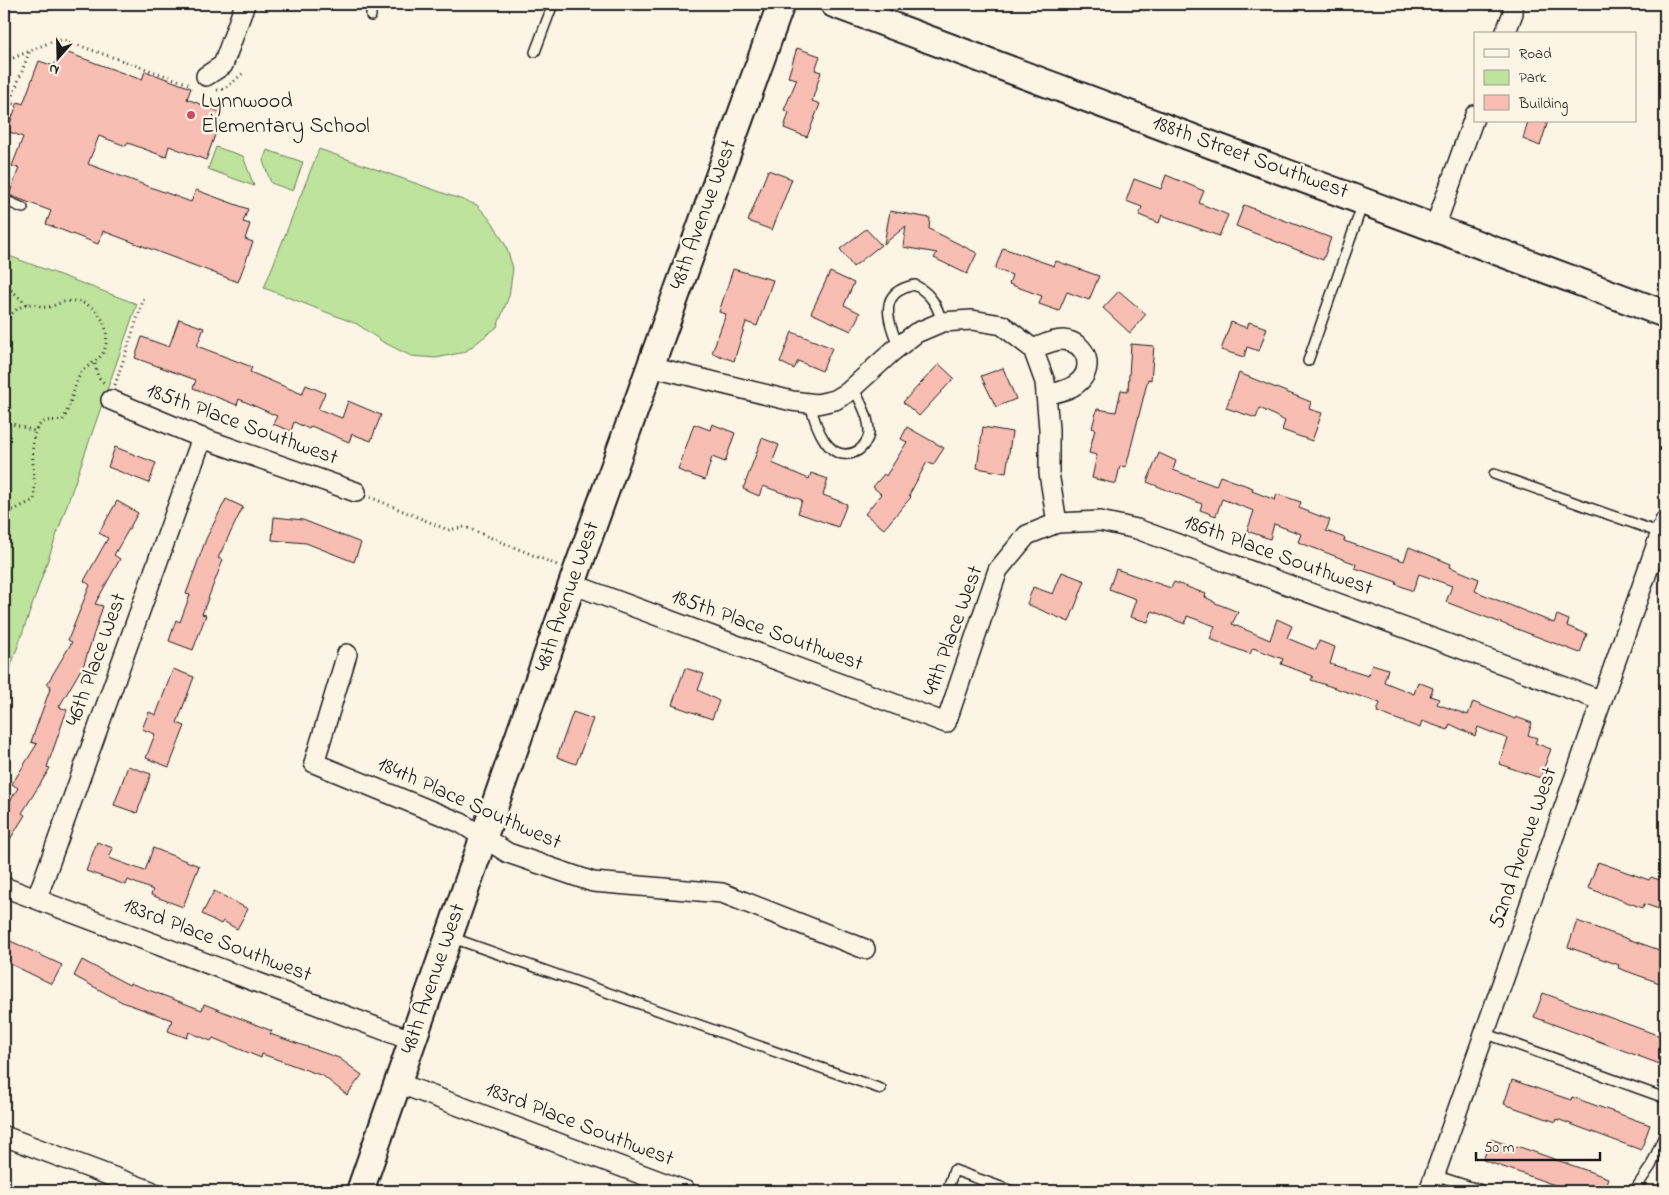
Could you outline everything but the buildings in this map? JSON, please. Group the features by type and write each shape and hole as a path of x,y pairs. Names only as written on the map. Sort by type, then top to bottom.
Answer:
{"street":[{"path":"204,85 223,65 245,4"},
{"name":"48th Avenue West","path":"360,1191 413,1041 447,936 484,838 650,366 781,4"},
{"name":"188th Street Southwest","path":"834,4 1364,200 1665,314"},
{"path":"1506,32 1513,13 1513,4"},
{"path":"1435,227 1474,119"},
{"path":"650,366 817,404 835,400 854,387 898,346 916,333 942,322 972,320 1002,325 1034,349 1045,382 1049,474 1057,523"},
{"path":"1034,349 1049,342 1064,340 1076,344 1085,354 1089,365 1084,376 1077,384 1066,390 1046,395"},
{"name":"185th Place Southwest","path":"111,400 202,438 356,492"},
{"name":"46th Place West","path":"37,898 202,438"},
{"name":"186th Place Southwest","path":"1057,523 1100,521 1136,529 1600,700"},
{"name":"49th Place West","path":"946,723 998,570 1026,535 1057,523"},
{"name":"52nd Avenue West","path":"1432,1183 1600,700 1663,527"},
{"name":"185th Place Southwest","path":"575,577 946,723"},
{"name":"184th Place Southwest","path":"347,654 314,762 461,823 508,853 593,882 722,893 865,949"},
{"name":"183rd Place Southwest","path":"4,887 413,1041"},
{"name":"183rd Place Southwest","path":"398,1083 686,1191"},
{"path":"4,1136 151,1191"}],"lane":[{"path":"371,4 371,16"},
{"path":"535,52 553,4"},
{"path":"4,200 23,208"},
{"path":"1308,361 1364,200"},
{"path":"898,346 888,318 890,299 901,287 915,285 928,292 937,305 942,322"},
{"path":"810,403 815,425 825,443 837,453 852,454 862,448 869,436 867,420 854,387"},
{"path":"1494,474 1663,527"},
{"path":"447,936 881,1089"},
{"path":"1484,1033 1665,1098"},
{"path":"1634,1191 1651,1166 1665,1134"},
{"path":"947,1191 954,1170 1012,1191"},
{"path":"1432,1183 1484,1191"}],"path":[{"path":"4,62 53,41 77,44 204,85 225,89 243,73"},
{"path":"4,110 7,111 12,104 30,50"},
{"path":"4,100 12,104"},
{"path":"4,283 28,305"},
{"path":"95,364 98,377 108,386 114,388 144,298"},
{"path":"4,326 16,310 28,305 47,307 68,301 90,306 100,316 107,337 105,348 95,364 82,372 69,411 62,420 47,421 34,431 32,441 36,472 34,500 10,512 4,523"},
{"path":"4,421 34,431"},
{"path":"356,492 448,530 465,527 560,566 575,577"}],"green space":[{"path":"216,147 243,156 254,186 208,169"},
{"path":"319,149 477,205 493,223 506,246 513,268 509,296 497,327 465,352 436,358 411,356 383,342 357,324 264,288"},
{"path":"267,150 303,162 293,191 271,183 263,161"},
{"path":"4,254 137,304 4,686"}],"place":[{"name":"Lynnwood Elementary School","path":"191,115"}]}
